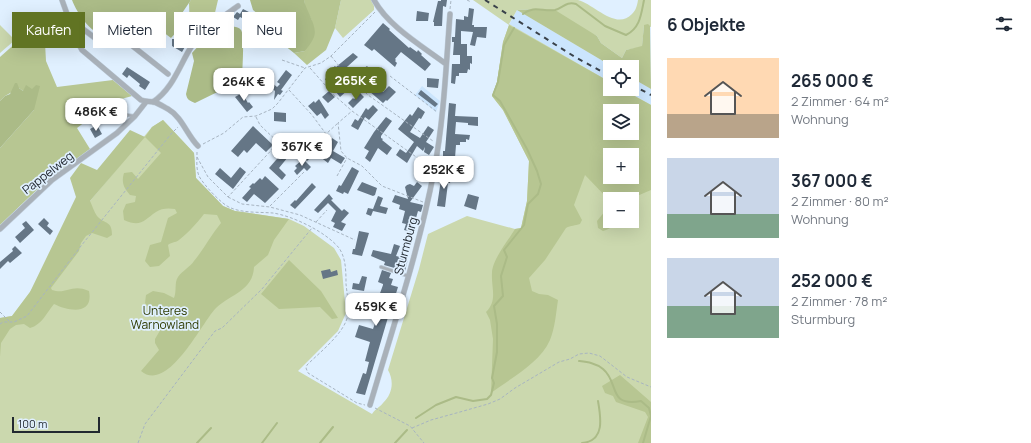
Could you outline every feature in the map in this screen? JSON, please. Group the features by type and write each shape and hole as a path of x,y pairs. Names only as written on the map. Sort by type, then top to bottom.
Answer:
{"street":[{"path":"62,0 67,12"},
{"path":"374,0 378,8 403,32 446,64"},
{"path":"153,102 166,92 187,54 202,33 238,6"},
{"name":"Sturmburg","path":"370,405 417,247 427,203 438,142 450,14"},
{"path":"85,31 102,41 120,41 130,44 168,74"},
{"path":"81,48 132,92 146,102 153,102 169,109 176,115 192,140 198,146"},
{"name":"Pappelweg","path":"0,229 52,180 108,140 135,116 146,102"}],"lane":[{"path":"116,118 127,115 135,116"},
{"path":"381,267 408,276"}],"path":[{"path":"450,14 451,0"},
{"path":"467,0 471,2"},
{"path":"282,60 305,68 321,63 331,56 378,8"},
{"path":"331,56 344,72 368,95 430,140 438,142"},
{"path":"305,68 272,109 256,116 244,117 224,133 198,146 197,168 199,177 224,205 236,210 283,215 299,220 330,240 339,249 344,260 346,272 348,313 346,324 307,365 306,368 308,373 357,403 364,406 370,405 396,418 412,428 424,443"},
{"path":"309,68 334,95 352,111 419,160 428,161 436,157"},
{"path":"390,76 436,112 441,113"},
{"path":"288,90 312,115 326,134 352,111"},
{"path":"256,116 260,125 287,151"},
{"path":"338,123 341,151 347,158 362,166 382,186 427,203"},
{"path":"0,324 3,322 21,320 27,316 171,134 182,124"},
{"path":"228,197 278,143"},
{"path":"197,156 208,177 228,197 242,204 270,207 300,214 355,240"},
{"path":"337,176 347,158"},
{"path":"270,207 306,171"},
{"path":"316,222 327,210"},
{"path":"138,443 145,424 215,331 222,328 262,289 312,228"},
{"path":"0,312 9,322"},
{"path":"412,428 431,420 500,399 515,388 559,362 570,359 579,354 589,353 600,356 627,377 651,386"}],"shaded area":[{"path":"72,0 191,0 183,12 174,12 174,35 171,38 166,34 166,12 93,12 93,31 85,22 85,12 78,12"},
{"path":"191,0 218,0 215,12 189,12 189,3"},
{"path":"250,0 304,0 313,23 315,33 314,37 305,51 294,53 288,48 296,48 296,12 255,12 253,10"},
{"path":"304,0 341,0 335,28 326,50 307,65 294,53 305,51 312,21 305,7"},
{"path":"517,10 603,61 603,78 509,25"},
{"path":"517,10 555,10 597,36 601,43 622,58 626,50 642,46 644,25 648,24 650,26 651,89 639,82 639,60 603,61"},
{"path":"509,25 603,78 603,96 635,96 651,105 651,190 639,195 639,192 603,192 603,194 585,175 574,205 582,220 580,224 566,228 545,260 529,278 532,291 539,294 548,295 558,300 550,340 532,363 491,393 493,339 490,320 486,312 492,303 493,298 492,273 497,257 515,229 521,228 527,201 529,161 503,110 492,96 497,82 503,42"},
{"path":"234,27 239,28 242,34 243,48 242,80 195,103 190,101 186,94 194,61 192,53 196,48 234,48"},
{"path":"12,46 12,48 45,48 46,61 57,87 113,80 132,96 111,102 77,128 90,149 44,183 0,225 0,148 34,110 32,89 23,91 19,88 5,96 0,101 0,57"},
{"path":"639,82 651,89 651,105 635,96 639,96"},
{"path":"15,83 17,83 19,88 23,91 26,85 32,89 36,85 40,86 34,110 0,148 0,101 5,96 10,94"},
{"path":"422,86 440,101 436,112 415,95"},
{"path":"163,120 194,153 196,178 223,206 235,211 289,219 274,240 268,255 254,267 250,282 216,308 173,365 162,373 151,375 141,371 159,350 155,343 155,339 168,317 160,312 152,312 145,303 146,295 153,291 164,293 174,298 178,277 201,252 221,223 217,215 204,214 183,237 168,245 170,256 159,266 150,267 145,261 150,245 161,242 168,218 177,213 175,209 170,208 158,211 142,222 134,223 124,220 123,211 126,204 135,202 136,196 130,195 125,188 123,183 124,173 132,172 138,179 161,153 145,137 152,127"},
{"path":"130,130 145,137 90,201 97,216 111,227 112,235 107,238 92,233 86,236 81,243 79,251 51,288 52,290 57,291 78,288 89,291 90,299 88,305 79,310 73,310 54,304 38,324 30,328 24,324 16,325 10,329 1,343 0,357 0,318 12,316 30,292 76,197 70,178 81,163 97,170"},
{"path":"603,214 603,228 610,228 603,231 598,228 597,221"},
{"path":"289,260 321,291 338,318 332,319 320,307 279,309 261,294"},
{"path":"620,375 651,402 651,443 638,443 648,417 645,412 616,402 613,396 605,393 602,386"}],"green space":[{"path":"341,0 371,0 374,6 374,10 343,38 335,28"},
{"name":"Unteres Warnowland","path":"473,0 578,0 605,15 619,20 632,14 636,8 638,0 651,0 651,27 644,25 642,47 626,50 622,58 601,43 597,36 538,9 517,10 509,24 603,78 603,96 635,96 651,105 651,443 0,443 0,318 12,316 30,292 90,201 152,127 163,120 194,153 196,178 223,206 235,211 289,219 304,226 334,248 341,260 346,313 338,331 298,371 372,414 382,405 391,391 392,383 388,370 419,269 428,234 467,216 515,229 521,228 527,201 529,161 503,110 492,96 497,82 503,42 509,25"},
{"path":"0,25 12,37 12,43 0,53"}],"building":[{"path":"447,0 446,7 443,6 442,26 434,26 433,22 438,1"},
{"path":"469,8 474,9 472,25 474,25 474,27 487,27 486,38 477,37 475,46 470,45 473,32 461,31 461,44 467,44 467,56 472,56 472,64 470,63 470,70 468,69 467,73 459,73 459,76 456,76 455,84 451,83 452,64 460,64 460,55 453,55 454,42 452,42 452,37 455,37 456,19 464,20 464,16 468,17"},
{"path":"243,9 249,12 242,12 242,18 240,17 238,20 234,18 237,12 240,14"},
{"path":"417,11 429,13 428,21 416,21"},
{"path":"383,23 409,48 410,47 417,52 418,50 422,54 421,55 431,64 425,71 401,52 395,59 397,63 395,67 374,49 372,51 364,45"},
{"path":"172,39 174,39 174,47 172,46"},
{"path":"175,48 184,48 182,52"},
{"path":"353,53 358,57 328,84 325,79 329,76 326,73"},
{"path":"367,66 372,72 367,75 366,74 340,97 336,92 343,87 342,85"},
{"path":"127,67 150,82 145,90 129,75 127,78 122,74"},
{"path":"286,70 292,75 281,90 283,91 280,95 278,94 274,100 275,91 268,85 271,82 277,87 280,84 277,82"},
{"path":"376,74 381,79 374,85 383,92 389,86 396,92 383,103 369,91 367,93 364,91 373,80 371,79"},
{"path":"427,78 439,79 438,88 427,87"},
{"path":"421,90 438,104 435,107 418,94"},
{"path":"329,91 335,97 328,103 322,97"},
{"path":"242,93 248,103 249,102 253,107 247,112 235,97"},
{"path":"360,93 364,97 353,108 348,103"},
{"path":"319,99 329,115 325,119 321,113 317,116 308,106 314,101 315,103"},
{"path":"449,103 456,104 455,116 478,117 478,126 456,122 455,134 470,135 469,140 466,139 466,142 460,142 460,145 456,145 455,158 443,157 443,151 445,151"},
{"path":"373,105 378,110 369,120 365,117 358,130 351,126 355,119 358,121 366,108 368,110"},
{"path":"418,107 425,112 410,132 420,138 428,126 434,130 426,142 434,147 429,155 424,152 425,147 423,151 417,146 407,163 396,155 400,149 406,153 414,142 398,129 410,114 412,116"},
{"path":"274,112 286,113 286,122 274,121"},
{"path":"386,117 392,121 381,138 392,148 387,155 378,148 370,162 365,158 369,151 364,148"},
{"path":"97,125 102,134 95,138 90,129"},
{"path":"253,126 273,145 266,152 256,143 247,153 244,150 238,157 231,151"},
{"path":"332,138 338,142 333,151 345,158 341,164 331,158 328,163 315,153 307,161 305,159 315,143 317,144 318,141 325,145 327,141 330,142"},
{"path":"283,152 288,157 279,168 286,175 282,180 269,168"},
{"path":"303,159 311,167 307,171 304,168 297,175 294,171 297,168 295,166"},
{"path":"240,167 246,172 233,189 215,174 220,168 231,178"},
{"path":"352,167 359,171 348,194 344,192 343,194 336,191 339,185 341,186"},
{"path":"442,173 451,175 450,183 448,183 445,207 437,206"},
{"path":"265,176 279,189 265,203 254,194 247,202 242,198 251,188 249,187 253,183 254,184 260,178 262,180"},
{"path":"362,182 377,188 375,195 373,196 357,190"},
{"path":"417,182 422,186 410,202 423,205 421,212 418,211 412,232 404,230 406,224 402,223 405,211 399,209 400,205 392,202 395,195 408,199 405,187 410,184 414,186"},
{"path":"312,183 316,187 295,209 290,205 295,200 296,201"},
{"path":"329,194 333,199 331,200 342,211 344,209 349,213 341,222 346,224 342,231 333,227 335,223 331,221 336,211 328,203 318,213 314,210"},
{"path":"468,194 479,197 476,210 464,206"},
{"path":"378,196 383,198 380,206 388,208 386,214 373,211 371,216 366,214 368,208 373,209"},
{"path":"44,218 49,223 47,226 53,231 50,235 38,224"},
{"path":"26,221 34,230 20,243 15,237 25,228 22,224"},
{"path":"359,231 369,233 362,256 352,254 353,249 355,249"},
{"path":"394,244 400,246 396,256 408,259 405,271 384,265 385,262 371,256 373,250 391,254"},
{"path":"15,246 22,253 10,263 8,261 0,269 0,262 13,251 12,249"},
{"path":"330,269 331,272 337,270 338,275 323,279 321,271"},
{"path":"382,270 391,273 389,278 393,279 391,285 398,287 394,300 391,299 387,313 389,314 365,395 356,393 363,373 366,374 369,362 365,361 370,342 355,337 359,325 373,329 379,312 373,310 377,296 379,296 383,285 378,282"},
{"path":"362,276 367,277 364,291 352,289 353,283 359,284"}],"waterway":[{"path":"523,14 527,11 535,9 555,10 567,4 573,3 605,26 626,35 637,25 641,16 644,0"},
{"path":"416,418 436,405 456,397 473,401 487,399 491,395 494,383 492,378 497,352 497,324 494,306 503,296 501,276 507,257 504,250 524,225 528,204 538,194 541,184 527,149 500,101 493,95 498,82 504,45 514,28"},
{"path":"579,361 588,362 603,369 608,375 619,397 623,400 630,402 641,401 649,408 651,416 643,443"},
{"path":"582,443 595,438 600,428 598,401"},
{"path":"262,443 277,423"},
{"path":"320,443 333,427"},
{"path":"197,443 211,428"},
{"path":"395,443 407,430"}],"railway":[{"path":"485,0 575,57 603,72"},
{"path":"639,89 651,95"}]}
